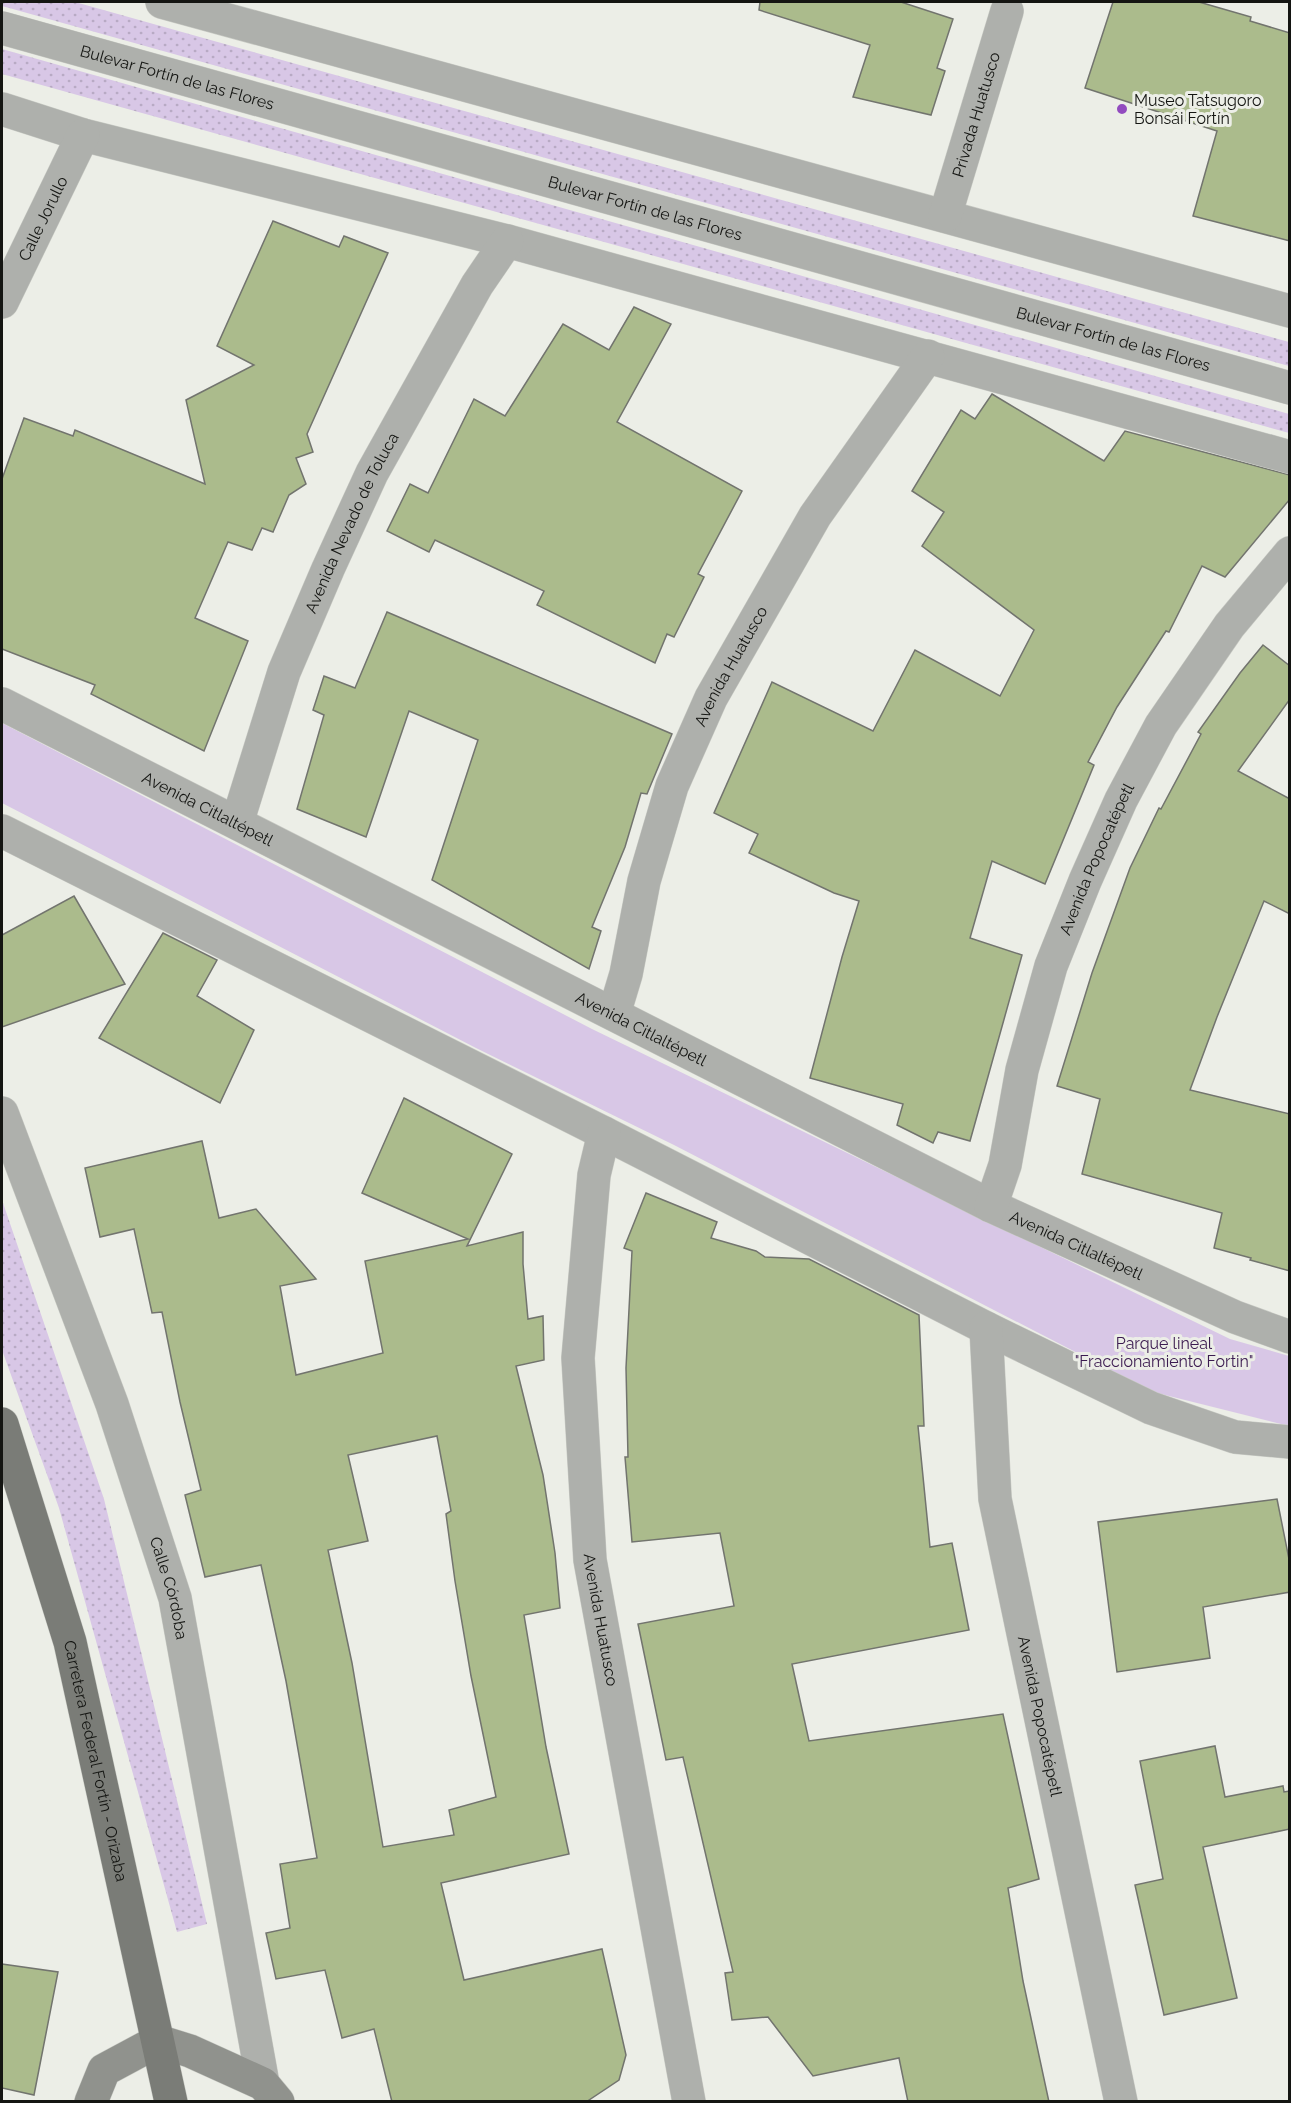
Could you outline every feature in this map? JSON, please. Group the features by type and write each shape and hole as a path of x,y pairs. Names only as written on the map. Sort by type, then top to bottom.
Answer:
{"main road":[{"name":"Carretera Federal Fortín - Orizaba","path":"2,1424 70,1642 171,2102"},
{"path":"91,2102 104,2070 158,2041 190,2051 270,2093"}],"street":[{"path":"162,2 1290,311"},
{"name":"Privada Huatusco","path":"945,216 1007,11"},
{"name":"Bulevar Fortín de las Flores","path":"2,28 1290,388"},
{"path":"2,109 83,135 507,241 1290,457"},
{"name":"Calle Jorullo","path":"2,302 83,135"},
{"name":"Avenida Nevado de Toluca","path":"237,824 284,672 372,473 477,285 507,241"},
{"name":"Avenida Huatusco","path":"614,1014 627,974 644,881 672,786 711,698 815,516 928,356"},
{"name":"Avenida Popocatépetl","path":"991,1206 1005,1165 1022,1070 1051,966 1084,881 1161,724 1229,626 1290,553"},
{"name":"Avenida Citlaltépetl","path":"2,704 991,1206 1235,1317 1290,1337"},
{"path":"2,831 604,1133 986,1328 1150,1408 1235,1437 1290,1442"},
{"name":"Calle Córdoba","path":"2,1113 112,1404 175,1598 270,2093"},
{"name":"Avenida Huatusco","path":"604,1133 594,1175 578,1358 590,1560 689,2102"},
{"name":"Avenida Popocatépetl","path":"986,1328 994,1499 1121,2102"}],"green space":[{"path":"2,2 75,2 1289,342 1289,366 2,6"},
{"path":"2,49 1289,414 1289,433 2,74"},
{"name":"Parque lineal \"Fraccionamiento Fortin\"","path":"2,723 592,1029 1230,1339 1289,1356 1289,1426 1153,1392 674,1145 476,1048 2,803"},
{"path":"2,1200 104,1499 207,1924 177,1932 59,1508 2,1350"}],"building":[{"path":"760,2 901,2 953,19 937,68 945,71 931,115 853,97 870,45 759,10"},
{"path":"1113,2 1199,2 1251,17 1250,21 1290,33 1290,241 1193,216 1217,131 1085,88"},
{"path":"273,221 339,247 344,236 388,253 307,434 313,452 296,458 306,484 289,495 273,532 262,528 252,550 228,542 195,618 248,641 204,751 91,694 95,685 2,649 2,479 24,418 73,436 75,430 205,484 186,400 254,365 217,346"},
{"path":"634,307 671,324 617,422 742,491 698,574 704,577 674,637 667,634 655,663 537,605 544,591 435,540 429,552 387,531 410,484 428,493 474,399 505,416 563,324 609,350"},
{"path":"992,394 1104,461 1125,431 1290,475 1290,499 1225,577 1202,566 1169,632 1166,631 1117,707 1088,762 1094,765 1045,884 992,861 970,938 1022,955 970,1141 938,1132 933,1143 897,1125 903,1104 810,1078 859,901 834,893 749,853 758,834 714,813 772,682 873,731 915,650 1000,696 1034,630 922,546 944,512 912,491 961,410 975,419"},
{"path":"387,612 672,734 647,794 641,793 625,847 592,927 601,931 589,969 432,880 478,740 409,711 366,837 297,809 324,715 313,710 324,676 355,688"},
{"path":"1263,645 1290,666 1290,699 1238,771 1290,799 1290,914 1264,901 1190,1090 1290,1114 1290,1271 1214,1248 1222,1213 1082,1174 1100,1099 1057,1086 1092,973 1130,868 1159,808 1161,809 1201,734 1198,732"},
{"path":"74,896 125,984 2,1027 2,935"},
{"path":"163,933 217,960 197,996 254,1030 220,1103 99,1038"},
{"path":"404,1098 512,1154 467,1246 523,1232 523,1264 528,1319 543,1316 544,1360 516,1366 543,1475 555,1553 560,1608 524,1615 546,1747 569,1854 441,1883 464,1980 602,1949 626,2055 619,2080 586,2102 392,2102 374,2029 342,2038 325,1970 276,1979 266,1933 290,1928 280,1864 317,1858 286,1681 261,1565 205,1577 185,1495 201,1490 162,1312 152,1313 134,1229 100,1237 85,1168 202,1141 219,1218 256,1209 316,1279 280,1286 296,1375 383,1353 365,1261 468,1239 362,1193","holes":["437,1436 451,1511 446,1514 455,1581 471,1676 496,1797 449,1810 454,1835 383,1847 352,1663 328,1550 368,1541 348,1455"]},
{"path":"646,1193 717,1222 711,1238 756,1251 765,1257 809,1259 919,1315 924,1426 918,1426 930,1547 952,1543 969,1630 792,1664 809,1741 1003,1714 1039,1879 1008,1888 1023,1981 1049,2102 908,2102 899,2058 813,2076 768,2017 732,2020 725,1973 733,1972 683,1757 666,1760 638,1624 734,1606 720,1533 632,1542 625,1457 628,1457 626,1368 632,1251 624,1248"},
{"path":"1277,1499 1290,1564 1290,1592 1203,1607 1210,1658 1117,1672 1098,1522"},
{"path":"1215,1746 1225,1797 1283,1786 1284,1792 1290,1791 1290,1829 1203,1847 1237,1998 1164,2015 1135,1885 1163,1879 1140,1761"},
{"path":"2,1964 58,1972 34,2095 2,2088"}],"place":[{"name":"Museo Tatsugoro Bonsái Fortín","path":"1122,109"}]}
